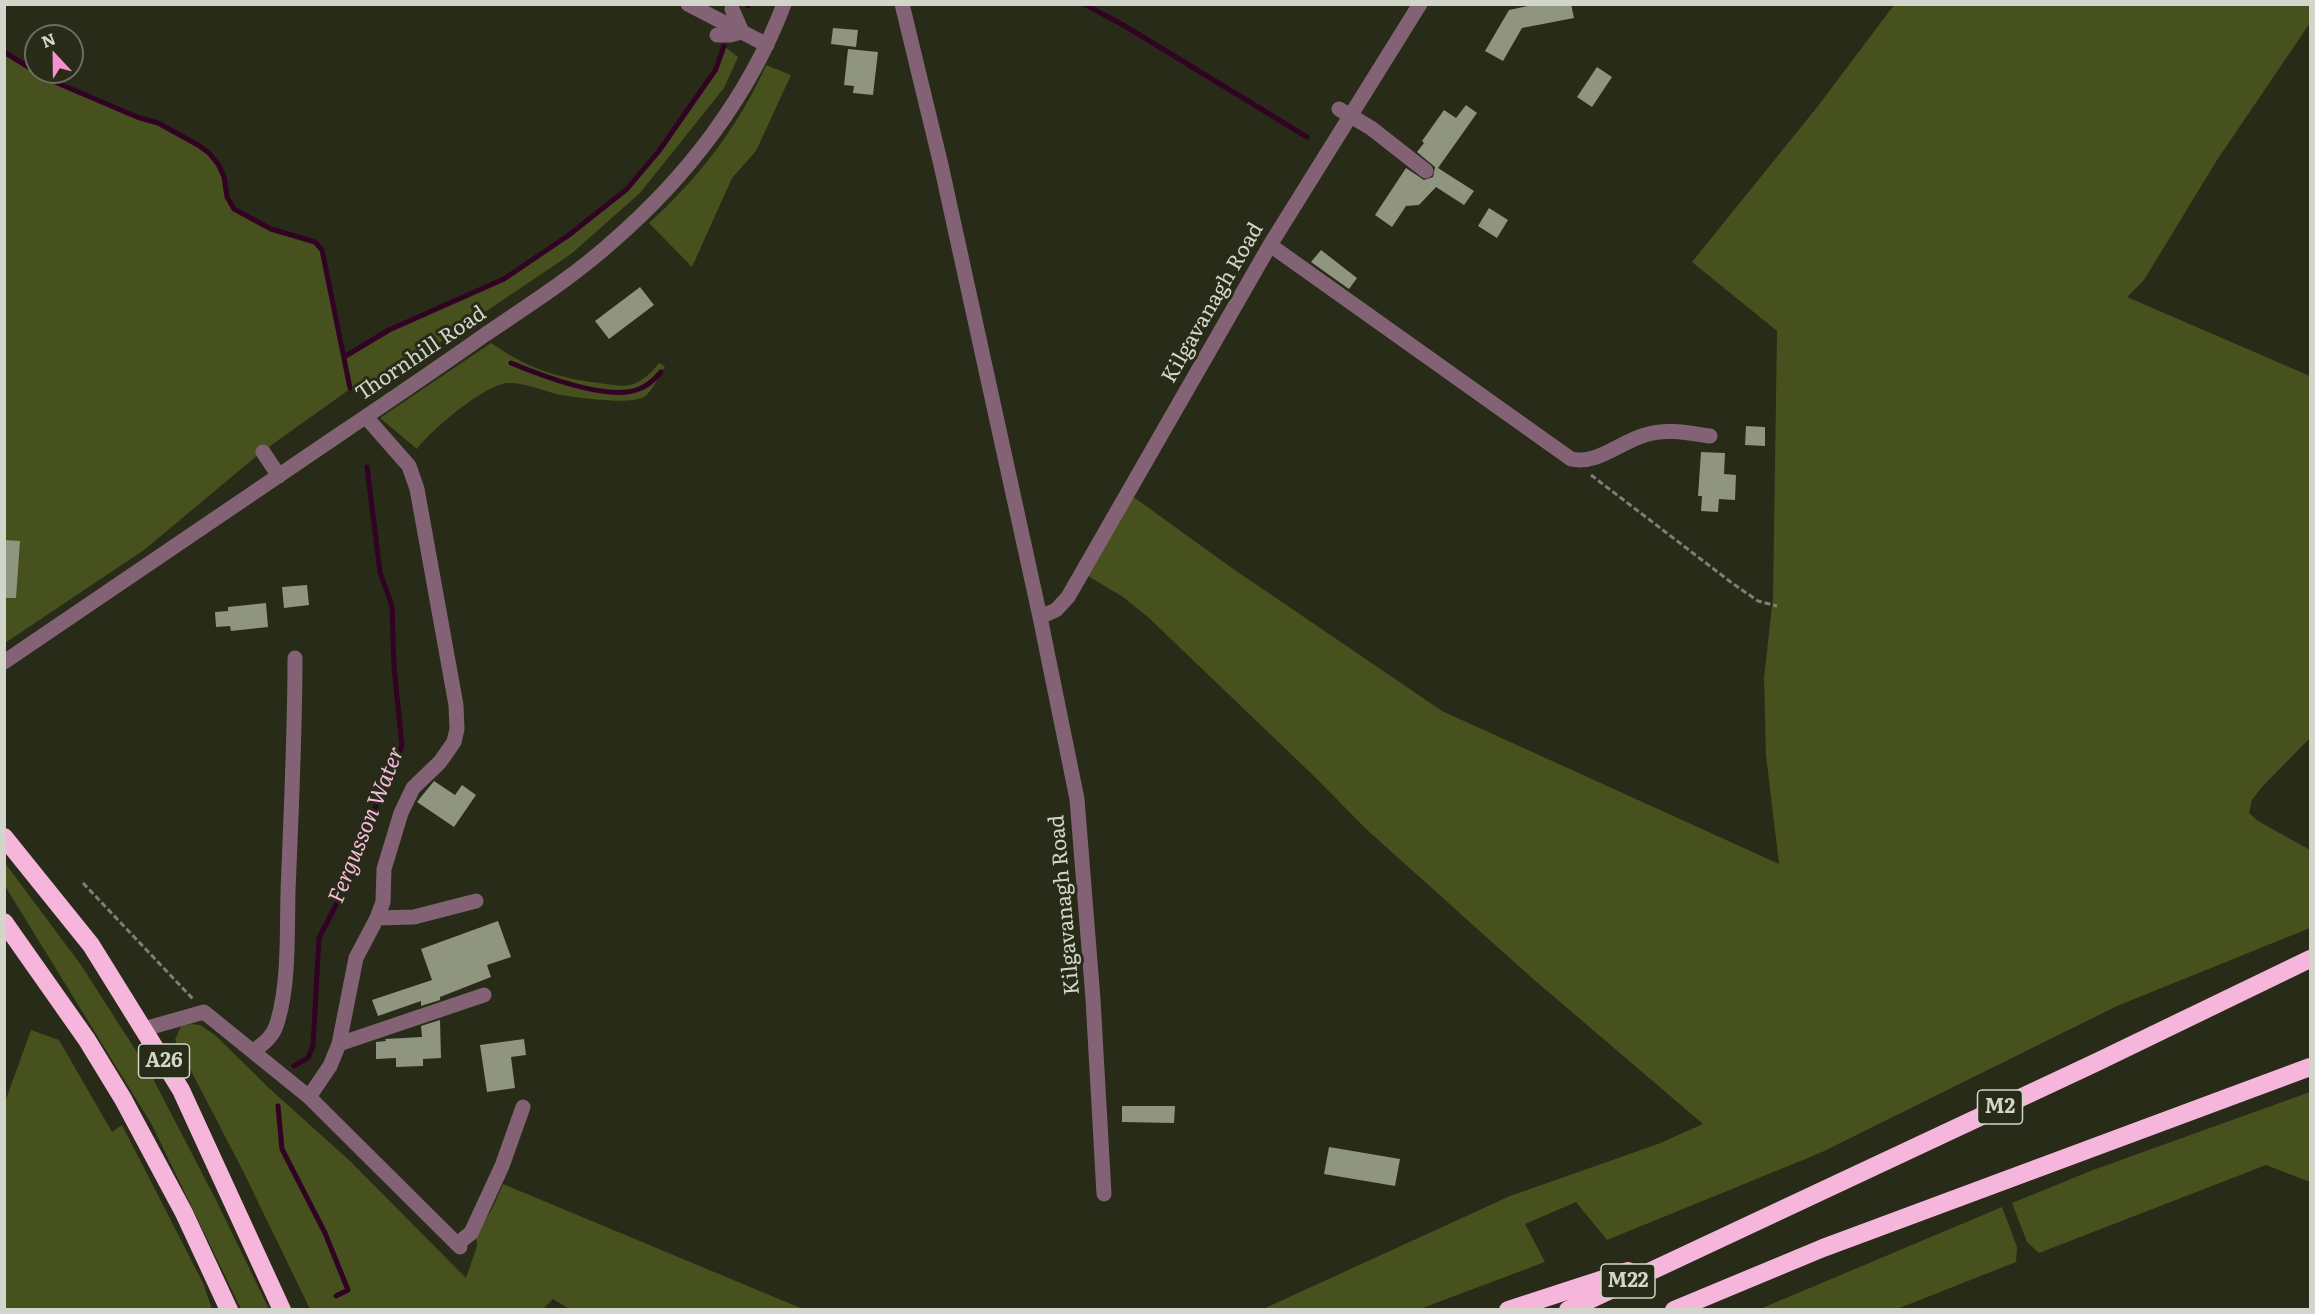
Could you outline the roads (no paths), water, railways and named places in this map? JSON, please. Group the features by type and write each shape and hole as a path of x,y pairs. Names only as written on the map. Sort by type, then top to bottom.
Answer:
{"highway":[{"name":"A26","path":"4,837 91,945 181,1090 282,1310"},
{"name":"A26","path":"6,923 87,1040 123,1099 184,1213 229,1310"},
{"name":"M2","path":"1688,1253 2086,1067 2310,959"},
{"path":"1678,1308 1822,1248 2310,1067"},
{"path":"1508,1310 1688,1253"},
{"name":"M22","path":"1568,1310 1688,1253"}],"street":[{"path":"688,4 767,45"},
{"name":"Thornhill Road","path":"4,662 366,417 566,279 612,243 684,170 730,112 767,45 784,4"},
{"name":"Kilgavanagh Road","path":"902,4 947,228 1040,617 1077,799 1094,999 1104,1194"},
{"name":"Kilgavanagh Road","path":"1040,617 1056,610 1068,597 1345,112 1419,4"},
{"path":"732,9 742,32"},
{"path":"717,35 742,32"},
{"path":"1345,112 1371,128 1426,171"},
{"path":"1270,245 1571,459 1581,462 1591,459 1658,431 1710,436"},
{"path":"309,1096 330,1066 339,1044 356,958 383,902 384,869 401,813 413,788 449,751 458,729 454,694 417,489 409,466 366,417"},
{"path":"263,452 279,476"},
{"path":"253,1051 267,1042 274,1032 281,1005 287,927 295,722 295,658"},
{"path":"377,918 414,917 476,901"},
{"path":"339,1044 484,995"},
{"path":"144,1029 204,1012 309,1096 459,1246 471,1233 502,1166 523,1107"}],"waterway":[{"path":"1084,4 1125,26 1307,137"},
{"path":"344,357 389,330 504,279 569,235 627,189 659,151 716,69 724,46"},
{"name":"Fergusson Water","path":"4,52 48,79 137,117 158,123 198,145 218,164 224,177 227,197 234,209 271,229 315,242 322,250 350,388"},
{"path":"511,363 574,385 610,392 639,389 661,372"},
{"name":"Fergusson Water","path":"294,1066 308,1058 313,1046 319,938 354,870 364,834 402,745 394,667 392,606 380,572 367,467"},
{"name":"Fergusson Water","path":"278,1106 282,1149 325,1233 348,1290 336,1296"}]}
